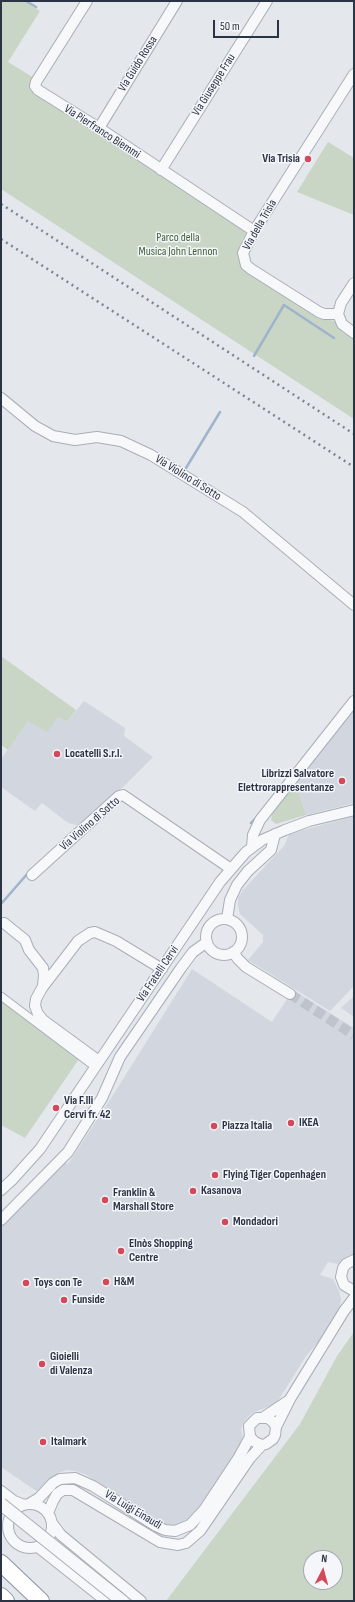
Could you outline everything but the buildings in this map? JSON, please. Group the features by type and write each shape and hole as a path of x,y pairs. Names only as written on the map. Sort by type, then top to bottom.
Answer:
{"highway":[{"path":"1,1563 41,1601"},
{"path":"1,1596 6,1601"}],"street":[{"name":"Via Pierfranco Biemmi","path":"87,1 36,82 38,90 99,128 254,231"},
{"name":"Via Guido Rossa","path":"99,128 177,1"},
{"name":"Via Giuseppe Frau","path":"161,170 267,1"},
{"name":"Via della Trisia","path":"338,314 324,314 319,312 250,269 246,265 243,253 254,231 354,74"},
{"path":"354,283 341,303 338,314 342,324 354,333"},
{"name":"Via Violino di Sotto","path":"1,398 35,426 53,436 75,440 96,437 121,440 151,455 243,512 354,605"},
{"path":"252,847 254,835 260,820 354,701"},
{"name":"Via Violino di Sotto","path":"32,875 119,796 123,796 231,869"},
{"name":"Via Fratelli Cervi","path":"1,1190 40,1149 231,869 252,847 276,834 309,821 354,810"},
{"path":"227,919 230,900 237,885 248,871 271,850 276,834"},
{"path":"221,919 227,919 236,924 241,933 240,944 233,952 223,955 217,953 209,947 206,942 207,930 210,925 221,919"},
{"path":"4,923 25,940 29,950 43,968 44,975 42,988"},
{"path":"97,1064 43,1020 38,1014 36,999 42,988 78,941 94,932 116,941 162,969"},
{"path":"1,1220 68,1152 102,1098 120,1057 181,968 193,952 206,942"},
{"path":"233,952 246,967 290,994"},
{"path":"1,996 97,1064"},
{"path":"344,1311 344,1285 341,1277 343,1268 346,1264 354,1260"},
{"path":"344,1285 354,1291"},
{"name":"Via Luigi Einaudi","path":"48,1513 52,1501 57,1494 63,1490 73,1490 160,1542 178,1545 186,1543 200,1531 250,1458 262,1444 266,1444 276,1435 276,1427 290,1399 344,1311 354,1298"},
{"name":"Via Luigi Einaudi","path":"38,1547 30,1549 23,1548 16,1544 11,1538 4,1522 12,1512 39,1498 52,1483 60,1479 75,1478 93,1486 156,1526 165,1530 175,1531 190,1525 204,1510 242,1453 250,1437 249,1429 251,1423 257,1418 264,1417 290,1399"},
{"path":"264,1417 271,1420 276,1427"},
{"path":"250,1437 255,1442 262,1444"},
{"path":"1,1491 14,1501 40,1506 48,1513 52,1523 61,1535 140,1601"},
{"path":"1,1504 122,1601"},
{"path":"52,1523 52,1530 49,1538 38,1547 106,1601"}],"shaded area":[{"name":"Locatelli S.r.l.","path":"84,701 125,728 124,736 153,757 122,788 80,826 68,823 42,803 35,811 1,787 1,759 28,721 58,717 67,722"},
{"path":"354,706 354,803 306,815 295,782"},
{"path":"354,816 354,986 330,1011 248,960 263,942 263,935 240,914 238,898 243,890 284,846 289,834"},
{"name":"Elnòs Shopping Centre","path":"192,969 272,1022 293,990 354,1028 354,1255 350,1255 338,1264 328,1262 320,1275 333,1279 341,1299 340,1306 326,1333 306,1356 278,1401 252,1413 245,1420 241,1429 243,1439 242,1445 200,1509 178,1526 170,1527 156,1521 85,1474 67,1470 60,1472 50,1479 38,1492 1,1467 1,1213 56,1156 68,1164"},
{"path":"354,996 354,1017 341,1008"}],"green space":[{"name":"Parco della Musica John Lennon","path":"1,1 24,1 40,11 8,62 34,78 37,95 248,230 242,240 238,254 241,267 320,318 335,321 344,333 354,338 354,419 1,189"},
{"path":"328,142 354,158 354,215 297,192"},
{"path":"1,656 76,710 67,722 58,717 47,732 28,721 8,750 1,745"},
{"path":"295,782 306,815 276,824 271,820 272,814"},
{"path":"1,1000 79,1059 25,1138 1,1125"},
{"path":"354,1332 354,1601 166,1601 300,1424 337,1356"}],"waterway":[{"path":"26,1 36,7"},
{"path":"254,356 284,305 334,338"},
{"path":"183,473 220,412"},
{"path":"251,823 257,817"},
{"path":"1,904 28,873"}],"tunnel":[{"path":"290,994 354,1035"}],"railway":[{"path":"1,204 354,434"},
{"path":"1,239 354,467"}],"place":[{"name":"Via Trisia","path":"308,159"},
{"name":"Locatelli S.r.l.","path":"57,754"},
{"name":"Librizzi Salvatore Elettrorappresentanze","path":"342,781"},
{"name":"Via F.lli Cervi fr. 42","path":"56,1108"},
{"name":"IKEA","path":"291,1123"},
{"name":"Piazza Italia","path":"214,1126"},
{"name":"Flying Tiger Copenhagen","path":"215,1175"},
{"name":"Kasanova","path":"193,1191"},
{"name":"Franklin & Marshall Store","path":"105,1200"},
{"name":"Mondadori","path":"225,1222"},
{"name":"Elnòs Shopping Centre","path":"121,1251"},
{"name":"H&M","path":"106,1282"},
{"name":"Toys con Te","path":"26,1283"},
{"name":"Funside","path":"64,1300"},
{"name":"Gioielli di Valenza","path":"42,1364"},
{"name":"Italmark","path":"43,1442"}]}
